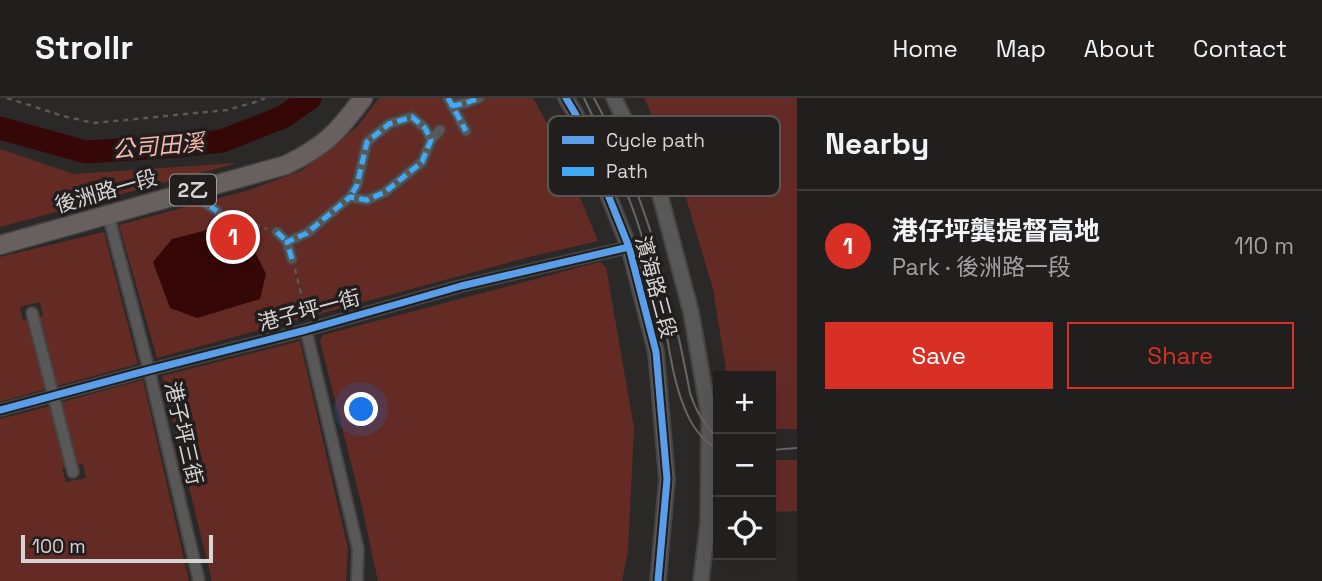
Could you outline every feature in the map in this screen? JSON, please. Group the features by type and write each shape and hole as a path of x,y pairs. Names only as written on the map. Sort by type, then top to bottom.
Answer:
{"main road":[{"name":"後洲路一段","path":"0,245 286,164 308,154 332,137 363,98"}],"street":[{"path":"450,102 466,103 479,98"},
{"name":"濱海路三段","path":"566,98 576,116"},
{"name":"濱海路三段","path":"614,98 623,116"},
{"path":"450,102 466,131"},
{"path":"287,242 307,233 350,197 357,185 367,142 388,124 412,117 425,128 431,140"},
{"path":"350,197 367,200 385,192 422,162 431,140 440,130"},
{"name":"濱海路三段","path":"609,196 629,247 656,352 667,478 658,581"},
{"name":"濱海路三段","path":"660,196 691,313 709,416 708,522 701,581"},
{"path":"198,198 217,211"},
{"name":"港子坪三街","path":"108,214 149,370 199,581"},
{"path":"276,232 287,242 292,259"},
{"name":"港子坪一街","path":"0,410 461,286 629,247"},
{"path":"32,313 73,472"},
{"path":"307,327 358,549 357,581"}],"path":[{"path":"7,98 94,123 227,110 265,98"},
{"path":"217,211 276,232"},
{"path":"298,277 307,327"}],"shaded area":[{"path":"379,98 533,98 548,125 548,196 579,196 598,241 529,257 157,358 119,225 249,190 301,171 357,127"},
{"path":"644,98 797,98 797,429 776,429 776,371 726,371 713,289 685,196 780,196 780,116 652,116"},
{"path":"0,149 74,174 237,163 0,227"},
{"path":"226,225 248,238 266,274 260,299 197,318 170,308 153,262 172,239"},
{"path":"104,232 138,364 57,386 39,317 43,316 40,302 20,307 23,321 28,320 46,389 0,402 0,257"},
{"path":"600,262 606,267 634,428 628,551 622,581 378,581 320,341 323,335"},
{"path":"300,341 348,549 346,581 212,581 162,376"},
{"path":"143,380 189,581 0,581 0,419 50,406 66,467 62,468 66,482 86,478 83,464 77,465 62,402"},
{"path":"776,460 797,460 797,511 776,512"}],"waterway":[{"name":"公司田溪","path":"0,128 86,152 179,146 222,141 283,117 310,98"}],"tram line":[{"path":"584,98 592,116"},
{"path":"594,98 603,116"},
{"path":"628,196 651,267 680,396 698,432 713,446"},
{"path":"638,196 674,316 690,393 705,423 715,434"},
{"path":"776,450 797,448"}],"marked path":[{"path":"448,98 466,131"},
{"path":"452,106 479,98"},
{"path":"292,259 287,242 307,233 350,197 367,200 385,192 422,162 431,140 425,128 412,117 389,124 367,142 357,185 350,197"},
{"path":"198,198 217,211"},
{"path":"277,232 287,242"}],"cycle path":[{"path":"566,98 576,116"},
{"path":"609,196 629,247 656,352 667,479 658,581"},
{"path":"0,410 306,330 461,286 629,247"}],"place":[{"name":"港仔坪龔提督高地","path":"233,237"}]}
